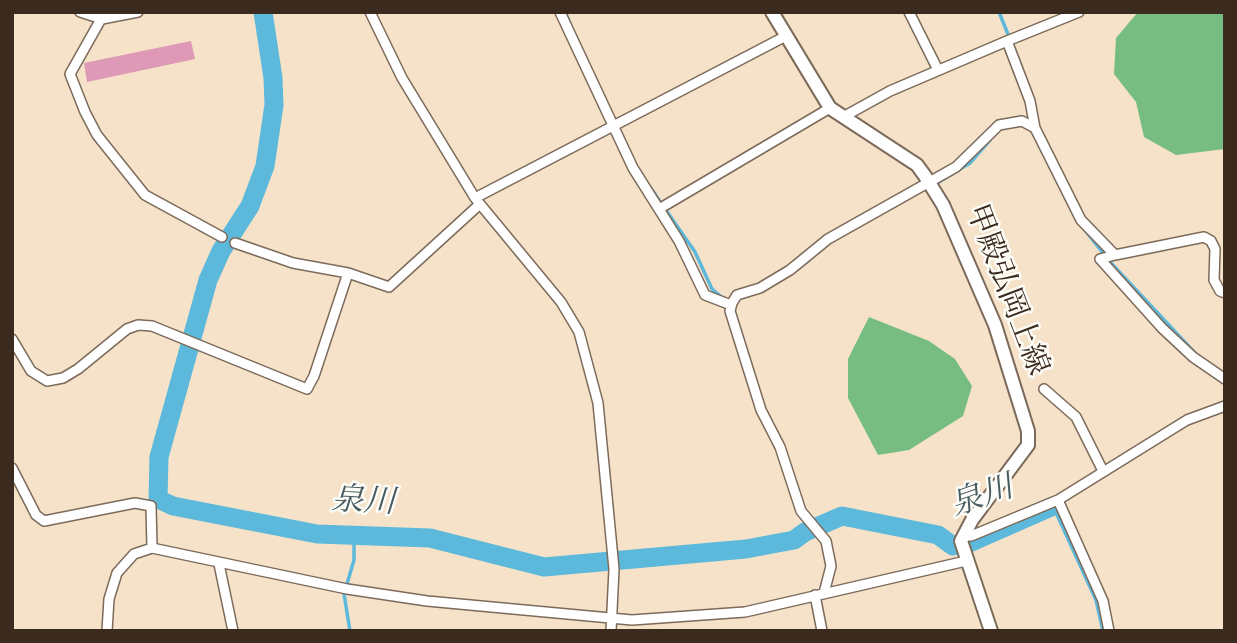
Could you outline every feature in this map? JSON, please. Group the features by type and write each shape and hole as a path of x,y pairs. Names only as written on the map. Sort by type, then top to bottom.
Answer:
{"main road":[{"name":"甲殿弘岡上線","path":"772,12 831,108 916,165 931,185 993,321 1028,431 1028,445 963,547"},
{"path":"963,547 991,631"}],"street":[{"path":"80,12 103,16 138,12"},
{"path":"370,12 402,78 477,201 561,302 579,332 588,355 598,402 614,569 611,631"},
{"path":"560,12 616,125 632,168 664,206 705,295 732,302 790,270 828,239 931,185 973,154 999,125 1022,121 1035,128"},
{"path":"909,12 938,70"},
{"path":"843,117 890,91 1079,12"},
{"path":"103,16 70,74 97,135 145,195 222,237"},
{"path":"235,243 293,262 348,273 389,287 477,201 786,36"},
{"path":"1012,39 1035,128 1081,220 1110,256"},
{"path":"664,206 831,108"},
{"path":"1225,293 1220,292 1214,280 1215,249 1211,241 1204,237 1100,259 1162,328 1193,357 1225,379"},
{"path":"12,340 31,371 47,381 64,379 127,330 138,325 152,326 307,389 314,376 348,273"},
{"path":"732,302 730,311 761,410 780,447 802,511 826,541 831,566 820,594 822,631"},
{"path":"1044,388 1076,417 1103,471"},
{"path":"107,631 109,600 117,573 134,554 152,548 344,589 427,601 632,620 746,612 820,594 963,547 971,536 1058,500 1187,420 1225,406"},
{"path":"12,468 36,515 44,521 135,503 151,506 152,548"},
{"path":"1058,500 1103,601 1109,631"},
{"path":"219,564 233,631"}],"green space":[{"path":"1138,12 1225,12 1225,149 1176,155 1144,137 1136,102 1114,74 1116,38"},
{"path":"869,317 929,341 955,359 972,386 963,416 909,450 878,455 848,398 848,359"}],"building":[{"path":"191,41 195,59 87,82 84,63"}],"waterway":[{"name":"泉川","path":"263,12 273,78 274,105 265,166 250,206 221,251 208,280 159,457 158,499 173,506 317,534 430,538 544,567 746,549 794,540 805,532 842,516 938,535 953,546 969,543 1053,506"},
{"path":"565,12 571,26"},
{"path":"999,12 1022,69"},
{"path":"934,185 970,163 990,140"},
{"path":"650,187 695,252 712,289 724,299"},
{"path":"1081,225 1110,262 1195,353"},
{"path":"792,273 808,261"},
{"path":"1053,506 1096,600 1103,631"},
{"path":"350,631 344,594 354,560 354,535"}]}
